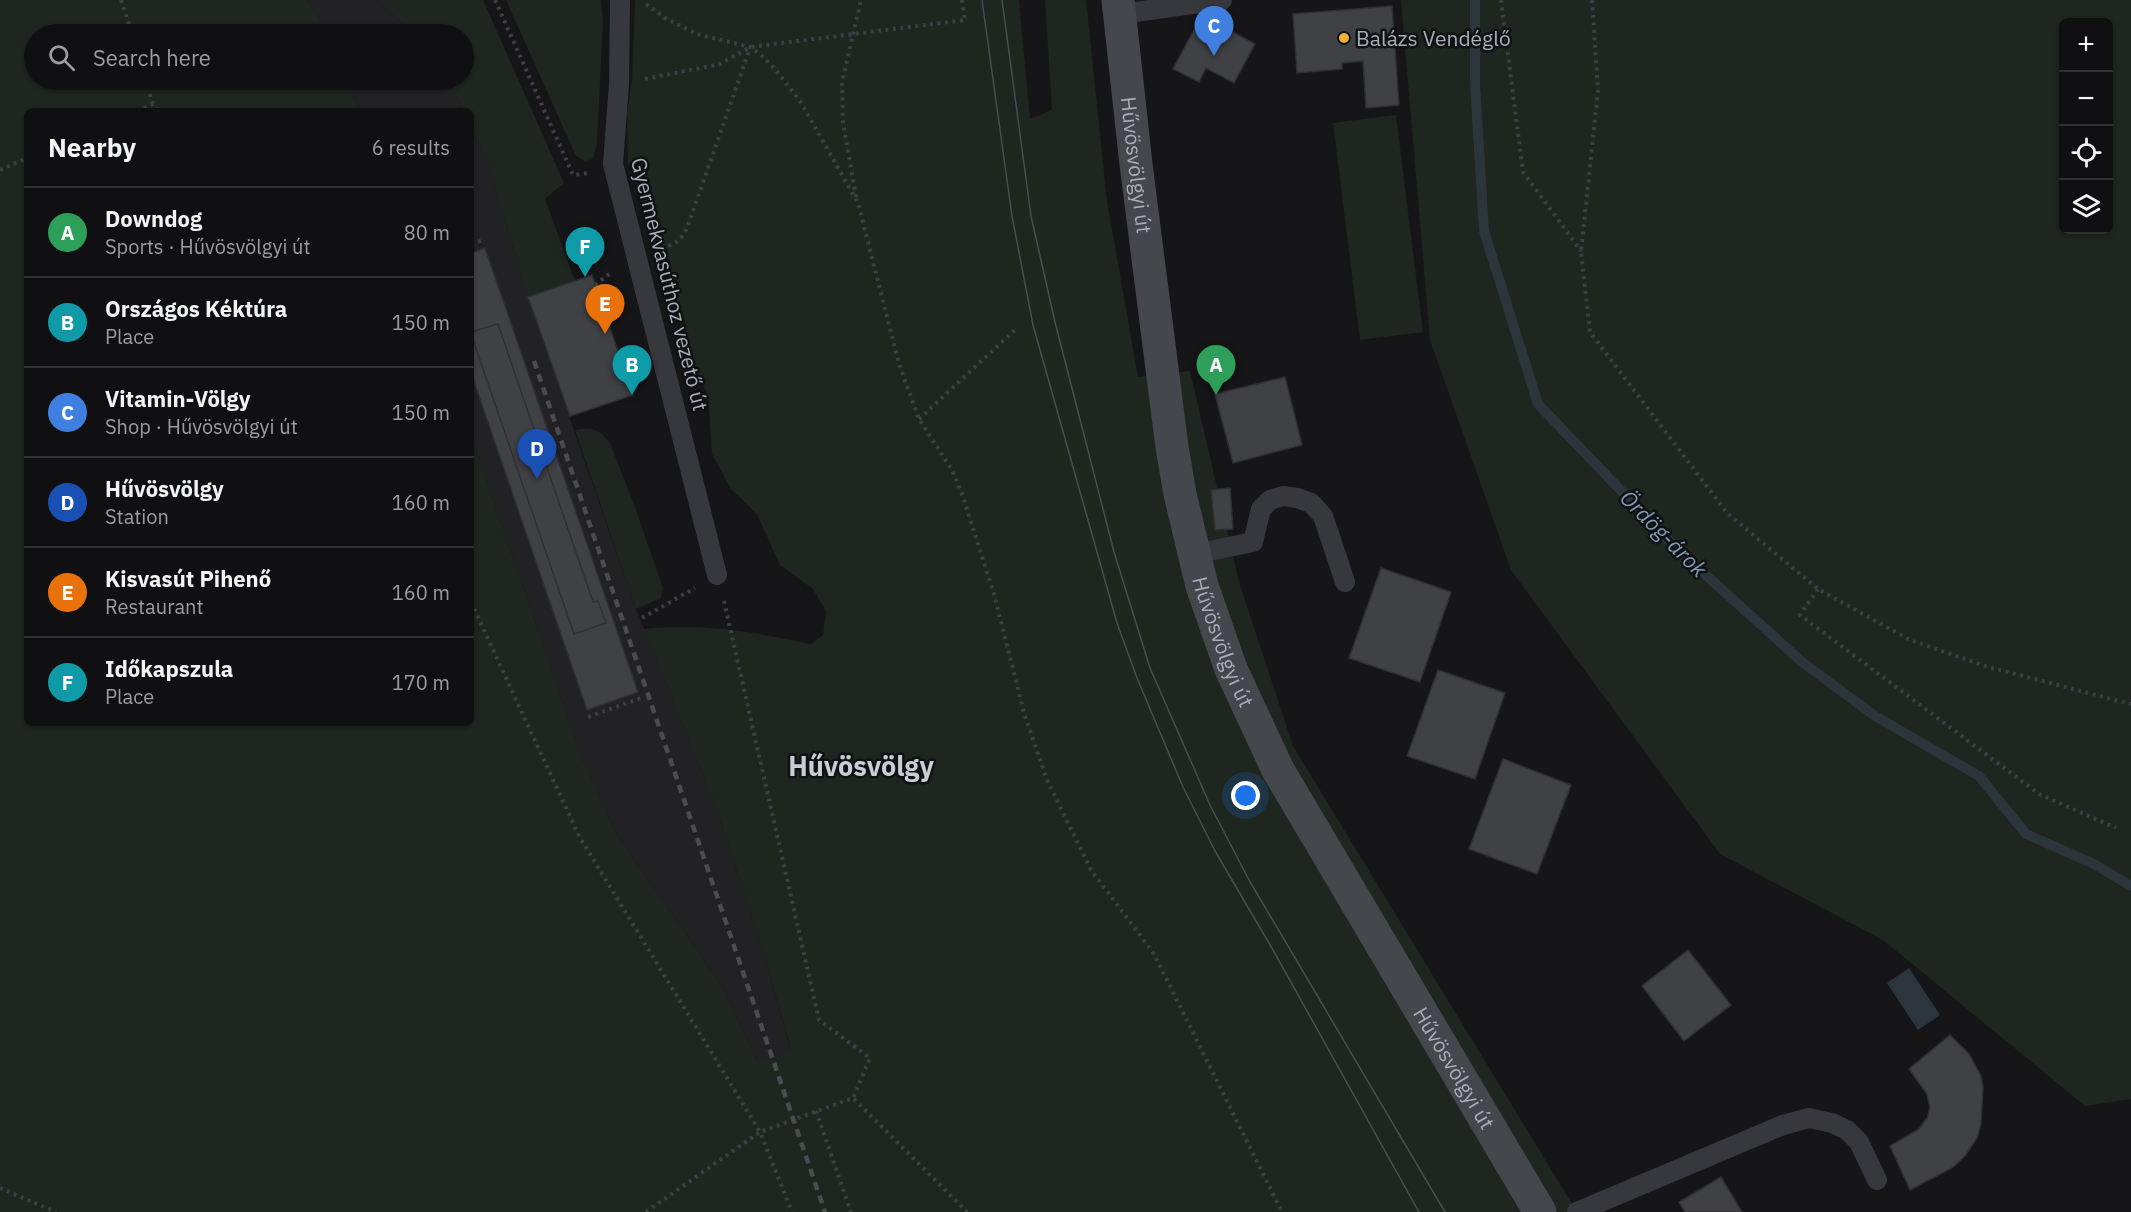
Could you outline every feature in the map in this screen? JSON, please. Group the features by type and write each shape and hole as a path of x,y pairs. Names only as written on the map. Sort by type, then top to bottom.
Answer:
{"main road":[{"name":"Hűvösvölgyi út","path":"1119,7 1136,164 1172,447 1180,494 1202,585 1231,669 1278,770 1540,1212"}],"lane":[{"name":"Gyermekvasúthoz vezető út","path":"620,0 614,170 717,575"},
{"path":"1119,7 1222,0"},
{"path":"1194,554 1253,542 1261,509 1270,500 1283,496 1297,498 1311,503 1323,516 1345,582"},
{"path":"1577,1212 1783,1125 1809,1118 1832,1123 1847,1130 1859,1142 1877,1180"}],"path":[{"path":"121,0 129,24"},
{"path":"495,0 573,175 614,170"},
{"path":"640,0 665,18 697,34 750,47 965,20 962,0"},
{"path":"861,0 842,82 842,103 851,176 899,364 919,419 952,470 961,491 994,594 1024,713 1056,801 1091,870 1154,954 1282,1212"},
{"path":"1501,0 1523,172 1581,252"},
{"path":"1592,0 1598,90 1581,252 1590,332 1727,513 1818,589 1910,640 1988,667 2131,704"},
{"path":"651,78 720,64 750,47"},
{"path":"750,47 775,69 800,101 858,203"},
{"path":"635,254 673,245 680,241 685,233 750,47"},
{"path":"148,90 156,108"},
{"path":"144,108 153,104"},
{"path":"0,170 24,159"},
{"path":"474,243 484,240"},
{"path":"919,419 1018,327"},
{"path":"642,618 717,575"},
{"path":"1818,589 1800,615 2039,794 2116,828"},
{"path":"474,608 579,836 760,1132 792,1212"},
{"path":"646,1212 760,1132 853,1098 870,1058 819,1020 731,630"},
{"path":"588,717 641,698"},
{"path":"853,1098 967,1212"},
{"path":"816,1111 851,1212"},
{"path":"0,1188 56,1212"}],"shaded area":[{"path":"0,0 306,0 317,13 322,24 24,24 24,90 351,90 359,108 24,108 24,726 474,726 474,444 581,756 616,833 722,986 758,1062 791,1050 764,954 715,804 644,629 708,628 811,644 823,635 826,611 813,589 780,565 757,514 731,489 712,454 708,396 690,356 661,259 628,163 627,113 632,80 635,0 1019,0 1030,119 1052,110 1045,0 1086,0 1107,201 1138,377 1190,371 1239,582 1293,746 1577,1212 0,1212"},
{"path":"306,0 377,0 402,24 322,24 317,13"},
{"path":"377,0 483,0 564,183 545,199 575,281 528,297 487,161 474,134 474,108 462,108 452,90 474,90 474,24 402,24"},
{"path":"506,0 601,0 603,20 597,143 593,159 585,161 576,156"},
{"path":"1401,0 2131,0 2131,1099 2085,1106 1883,940 1720,854 1511,570 1430,340"},
{"path":"351,90 452,90 462,108 359,108"},
{"path":"1396,115 1423,332 1360,340 1333,123"},
{"path":"474,134 487,161 528,297 636,609 715,804 764,954 791,1051 758,1062 722,986 616,833 581,756 474,444"},
{"path":"590,428 601,433 610,443 663,588 661,598 636,609 575,430"},
{"path":"1909,968 1940,1015 1918,1030 1887,983"}],"building":[{"name":"Balázs Vendéglő","path":"1392,6 1399,105 1366,108 1363,61 1342,63 1342,69 1297,73 1293,14"},
{"path":"1202,15 1255,44 1234,83 1206,68 1199,82 1173,69"},
{"path":"485,248 638,692 587,710 474,382 474,343 574,634 606,623 598,601 593,602 498,324 474,331 474,252"},
{"path":"592,275 633,395 570,416 528,297"},
{"path":"498,324 593,602 598,601 606,623 574,634 474,343 474,331"},
{"path":"1285,377 1302,445 1233,463 1215,394"},
{"path":"1230,488 1233,529 1215,530 1211,490"},
{"path":"1381,568 1451,592 1420,682 1349,658"},
{"path":"1438,670 1505,693 1475,779 1407,756"},
{"path":"1503,759 1571,785 1537,874 1469,849"},
{"path":"1688,950 1731,1005 1684,1041 1642,986"},
{"path":"1950,1035 1969,1054 1981,1076 1983,1087 1981,1124 1977,1138 1965,1156 1952,1168 1910,1190 1890,1146 1919,1129 1927,1118 1930,1108 1927,1094 1909,1069"},
{"path":"1721,1177 1742,1212 1685,1212 1679,1202"}],"waterway":[{"name":"Ördög-árok","path":"1475,0 1475,83 1484,231 1538,404 1677,549 1802,662 1875,716 1979,776 2026,834 2094,864 2131,886"}],"tram line":[{"path":"982,0 1012,216 1033,325 1117,623 1137,678 1183,787 1215,851 1419,1212"},
{"path":"1002,0 1031,216 1055,322 1114,552 1150,668 1210,805 1249,880 1445,1212"}],"railway":[{"path":"534,361 825,1212"}],"place":[{"name":"Balázs Vendéglő","path":"1344,38"},
{"name":"Vitamin-Völgy","path":"1214,56"},
{"name":"Időkapszula","path":"585,277"},
{"name":"Kisvasút Pihenő","path":"605,334"},
{"name":"Országos Kéktúra","path":"632,395"},
{"name":"Downdog","path":"1216,395"},
{"name":"Hűvösvölgy","path":"537,479"}],"district":[{"name":"Hűvösvölgy","path":"861,765"}]}
